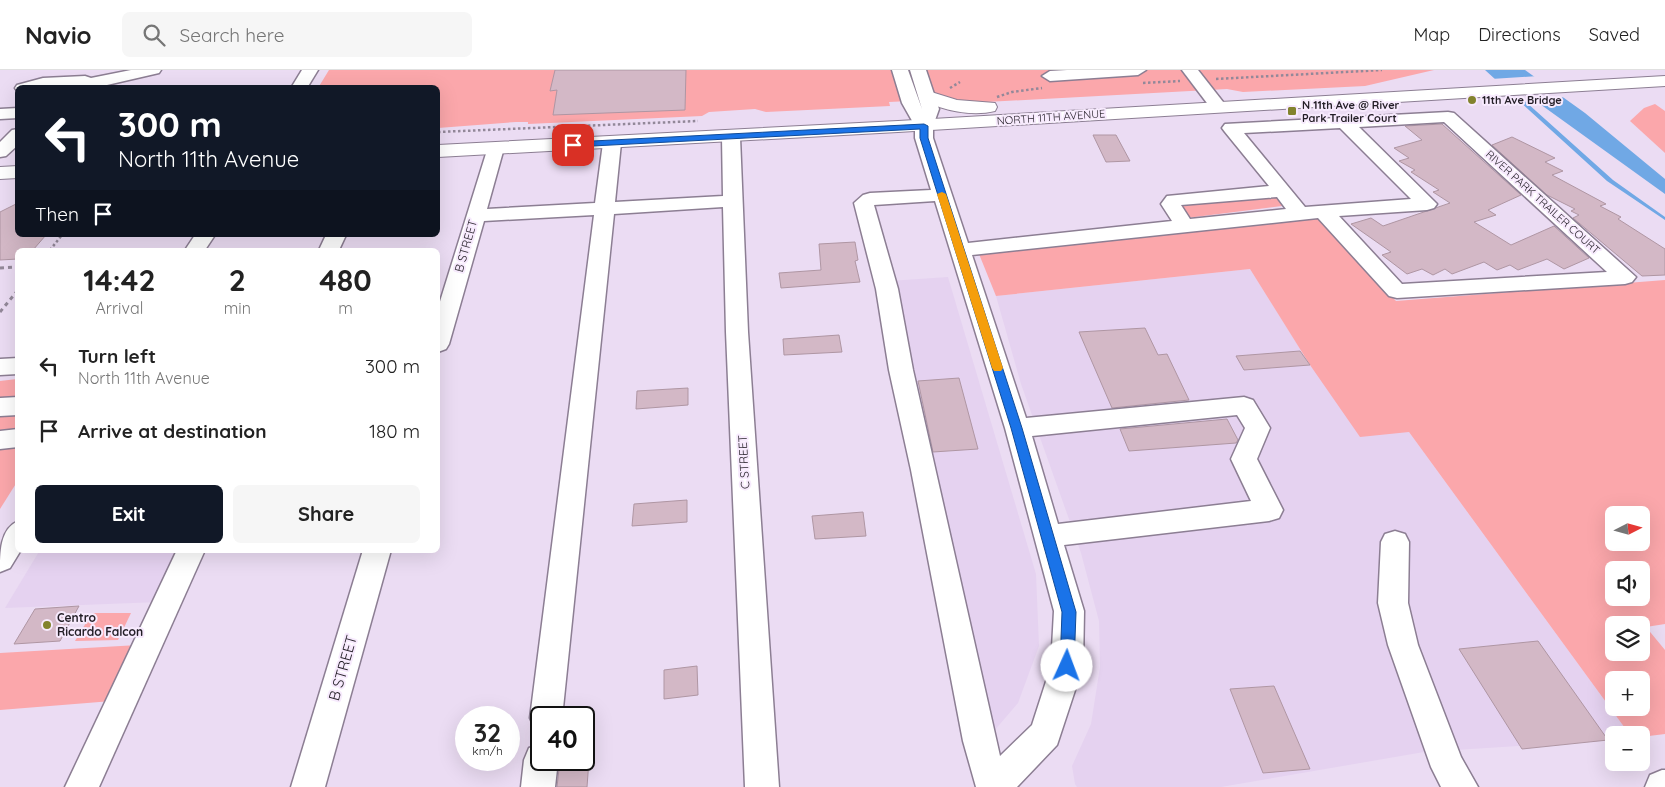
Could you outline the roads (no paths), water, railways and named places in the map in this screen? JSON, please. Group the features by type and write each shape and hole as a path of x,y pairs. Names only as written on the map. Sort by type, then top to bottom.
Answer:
{"main road":[{"name":"NORTH 11TH AVENUE","path":"440,151 924,126 1665,81"},
{"path":"928,96 946,105 960,108 1181,101 1218,107"},
{"path":"0,173 15,172"}],"street":[{"path":"35,81 71,70"},
{"path":"82,85 153,70"},
{"path":"301,85 310,70"},
{"path":"900,70 912,108 924,126"},
{"path":"918,70 931,109 924,126 924,138 1017,428 1069,612 1067,666 1045,734 993,787 979,741 924,470 901,370 887,289 864,203 870,199 942,195"},
{"path":"1050,76 1138,70"},
{"path":"1190,70 1218,107"},
{"path":"35,81 100,81"},
{"path":"35,81 49,85"},
{"path":"1237,106 1254,127"},
{"path":"0,114 15,113"},
{"name":"RIVER PARK TRAILER COURT","path":"1323,211 1397,291 1625,277 1448,117 1345,122"},
{"path":"960,250 1300,213 1427,204 1345,122 1231,128 1300,213"},
{"path":"0,131 15,132"},
{"path":"0,152 15,135"},
{"name":"C STREET","path":"730,137 737,332 762,787"},
{"path":"547,706 612,143"},
{"name":"B STREET","path":"440,337 494,148"},
{"path":"1184,225 1171,204 1174,200 1282,191"},
{"path":"475,216 733,201"},
{"path":"196,248 203,237"},
{"path":"0,367 15,366"},
{"path":"0,407 15,406"},
{"path":"1017,428 1244,406 1258,428 1244,459 1269,510 1049,536"},
{"path":"0,440 15,438"},
{"path":"0,561 15,537"},
{"path":"1395,542 1393,603 1403,645 1448,767 1461,787"},
{"path":"0,561 21,553"},
{"path":"82,787 190,553"},
{"name":"B STREET","path":"308,787 376,553"},
{"path":"538,787 540,771"}],"water":[{"path":"1485,70 1525,70 1585,113 1665,179 1665,194 1533,99 1518,95 1613,180 1665,217 1665,220 1607,181"}],"place":[{"name":"11th Ave Bridge","path":"1472,100"},
{"name":"N 11th Ave @ River Park Trailer Court","path":"1292,111"},
{"name":"Centro Ricardo Falcon","path":"47,625"}]}
